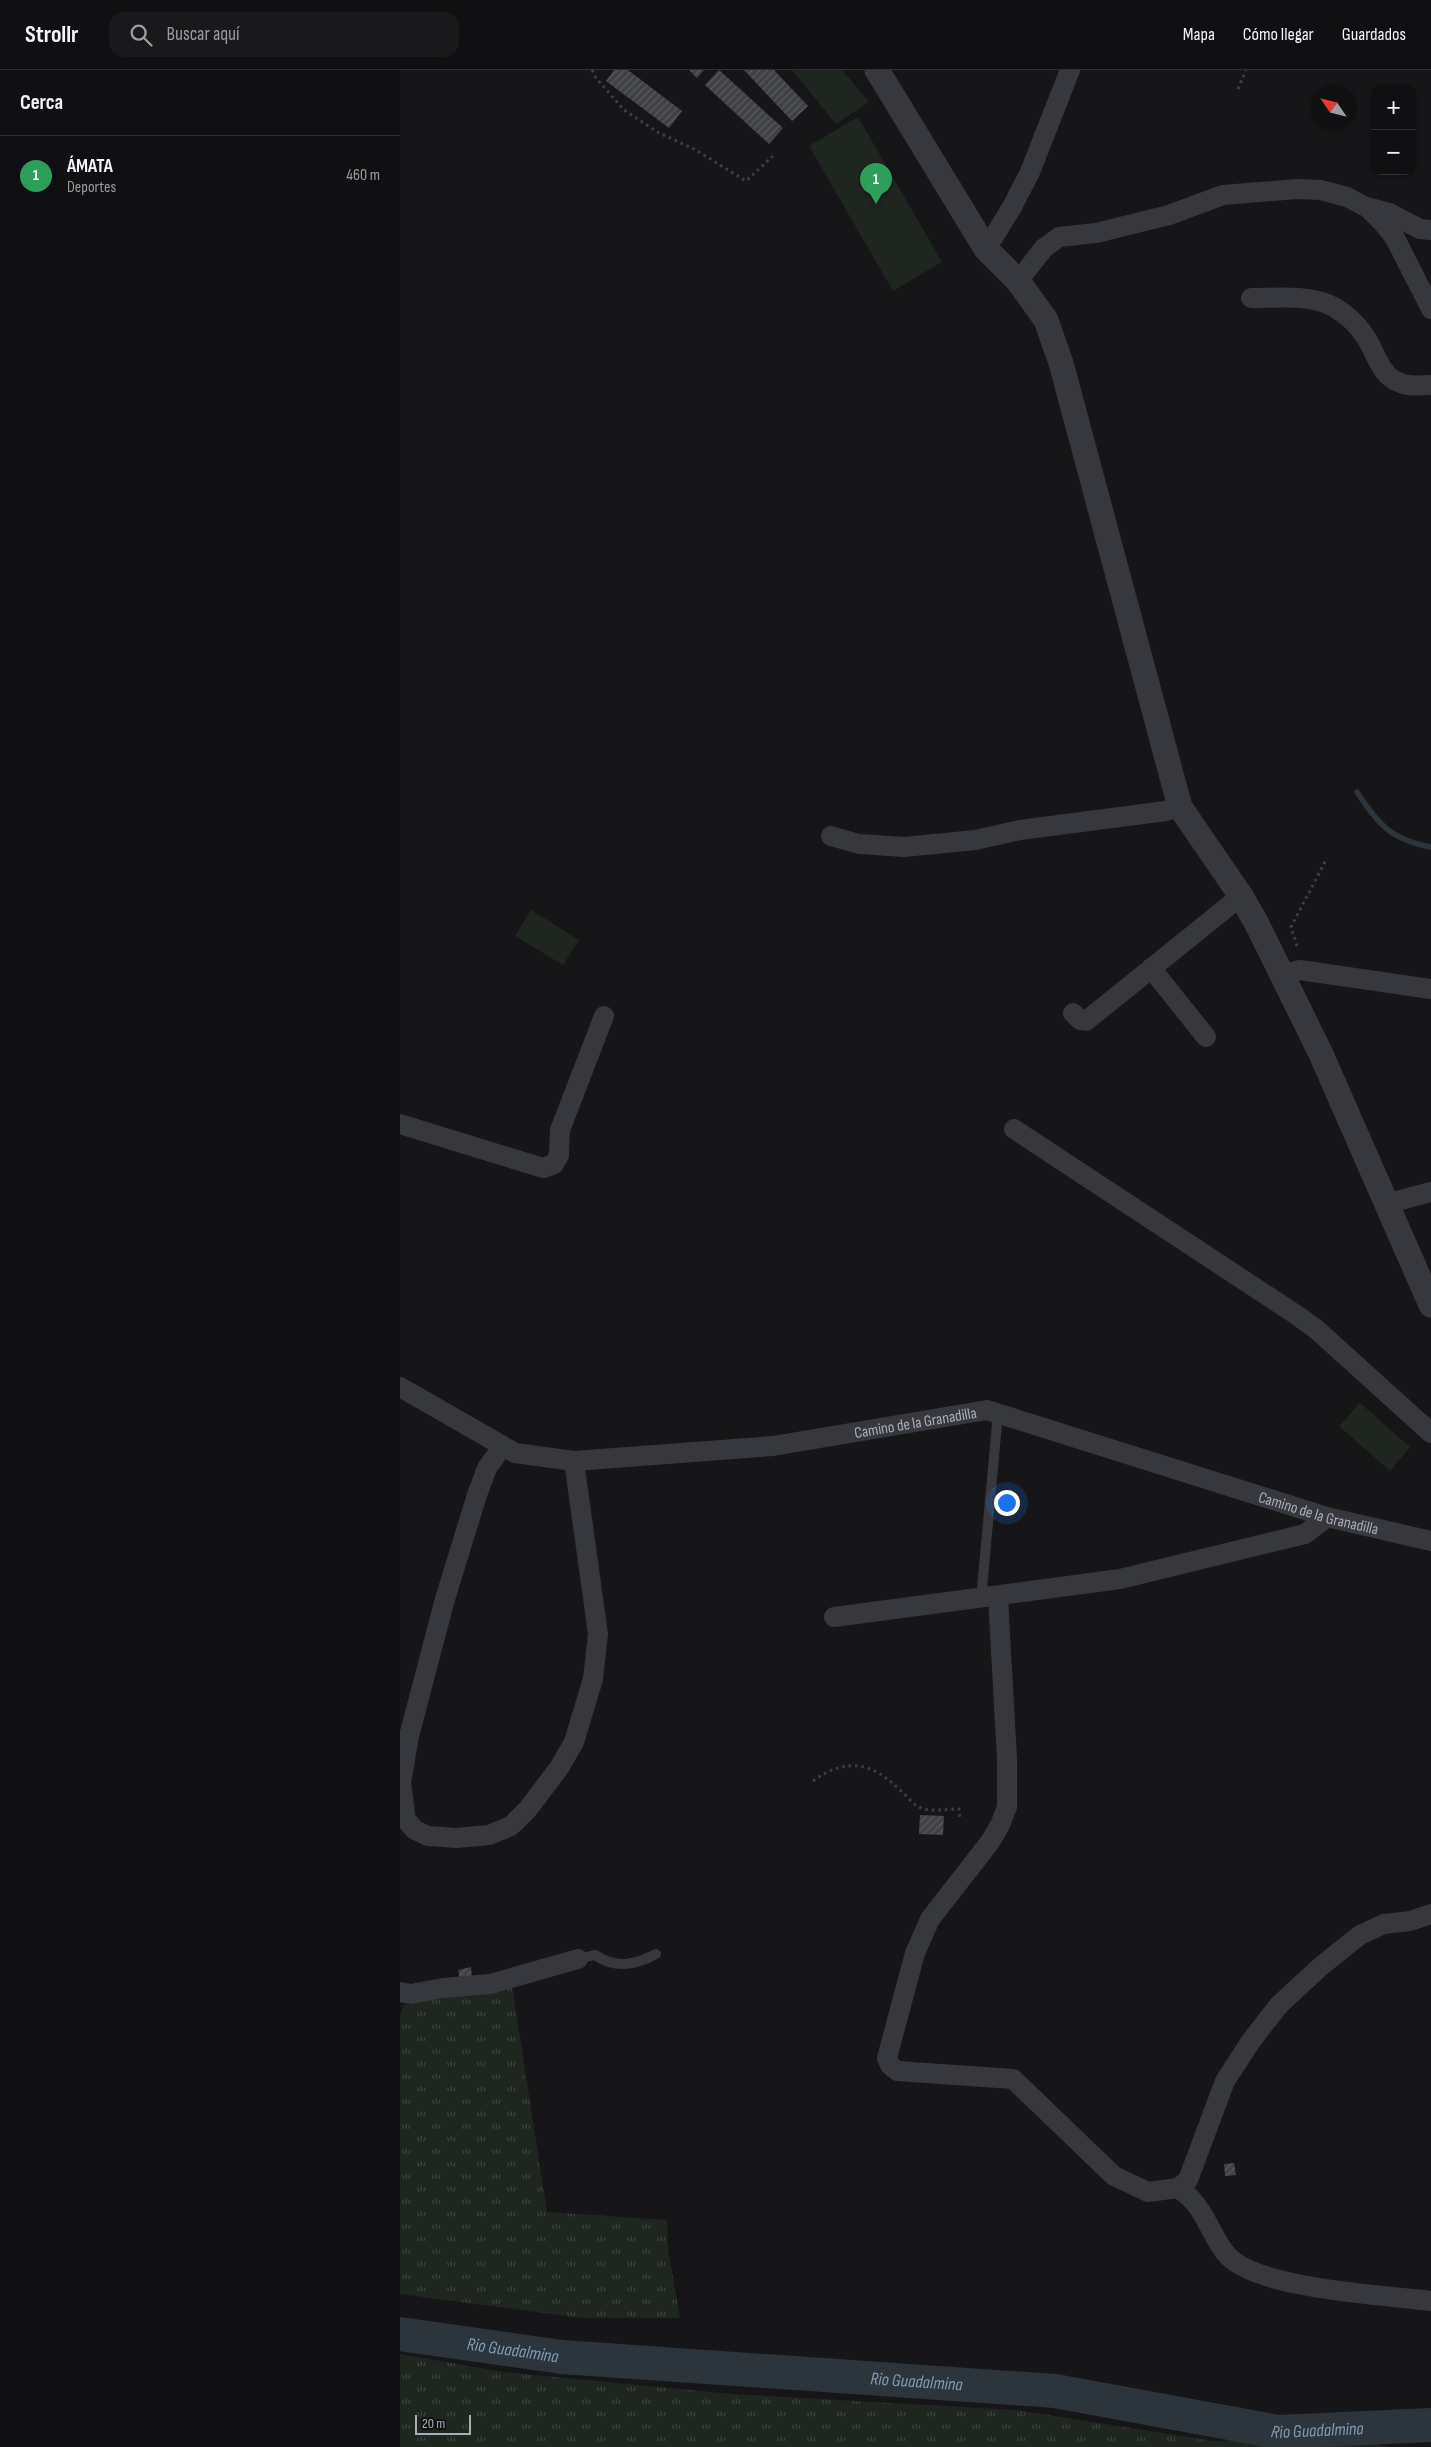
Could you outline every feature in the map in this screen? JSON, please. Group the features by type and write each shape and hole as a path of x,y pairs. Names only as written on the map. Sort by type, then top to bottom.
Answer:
{"street":[{"path":"877,70 986,249 1018,281 1046,320 1061,363 1180,807 1258,924 1321,1054 1431,1305"},
{"path":"986,249 1012,208 1030,172 1070,70"},
{"path":"1018,281 1044,248 1059,236 1096,233 1169,215 1223,195 1297,189 1321,190 1346,197 1368,208 1389,212 1420,229 1431,230"},
{"path":"1368,208 1395,238 1431,309"},
{"path":"1251,298 1299,298 1316,300 1334,307 1350,318 1365,336 1387,375 1394,381 1403,384 1431,385"},
{"path":"831,836 859,844 904,847 975,840 1020,830 1166,811 1180,807"},
{"path":"1073,1013 1080,1020 1086,1021 1241,896"},
{"path":"1151,968 1206,1038"},
{"path":"1282,976 1300,970 1431,989"},
{"path":"400,1124 543,1168 554,1164 559,1155 560,1130 604,1016"},
{"path":"1014,1129 1295,1314 1323,1335 1431,1433"},
{"path":"1386,1204 1431,1192"},
{"name":"Camino de la Granadilla","path":"400,1387 515,1453 574,1461 773,1446 987,1410 1328,1517 1431,1541"},
{"path":"502,1447 487,1468 478,1495 445,1599 409,1736 401,1783 406,1820 415,1830 428,1836 456,1838 489,1835 510,1826 528,1809 559,1768 574,1742 593,1679 598,1634 574,1461"},
{"path":"834,1617 989,1598 1120,1579 1305,1534 1328,1517"},
{"path":"989,1598 1007,1759 1007,1806 1000,1825 990,1842 930,1919 915,1953 887,2058 890,2065 897,2071 1014,2079 1114,2176 1148,2192 1178,2188 1188,2180 1225,2081 1251,2041 1279,2005 1320,1967 1360,1935 1384,1924 1410,1921 1431,1914"},
{"path":"400,1992 411,1994 444,1988 490,1984 578,1959"},
{"path":"1178,2188 1194,2201 1217,2242 1228,2256 1255,2273 1291,2283 1431,2301"}],"lane":[{"path":"989,1598 998,1413"},
{"path":"578,1959 595,1955 605,1962 622,1965 640,1962 656,1954"}],"path":[{"path":"592,70 596,78 624,110 659,133 694,149 746,181 773,156"},
{"path":"1238,88 1246,70"},
{"path":"1297,946 1291,927 1327,858"},
{"path":"813,1782 837,1767 849,1766 876,1771 890,1780 911,1801 921,1808 959,1809 960,1820"}],"green space":[{"path":"792,70 842,70 869,102 836,124"},
{"path":"858,117 942,262 893,291 809,146"},
{"path":"531,910 579,940 563,965 515,936"},
{"path":"1360,1403 1410,1447 1390,1471 1339,1426"},
{"path":"512,1986 547,2212 667,2220 668,2249 680,2318 583,2318 400,2294 400,2015 404,2005"},
{"path":"400,2354 504,2372 732,2394 1016,2410 1214,2441 1358,2440 1388,2447 400,2447"}],"building":[{"path":"614,70 628,70 682,111 669,128 606,81"},
{"path":"689,70 704,70 697,78"},
{"path":"719,70 783,128 769,144 705,85"},
{"path":"744,70 774,70 808,106 792,121"},
{"path":"920,1815 944,1816 943,1835 919,1834"},
{"path":"471,1967 472,1977 460,1979 458,1970"},
{"path":"1234,2163 1236,2175 1225,2176 1224,2164"}],"waterway":[{"path":"1357,792 1379,822 1387,829 1406,840 1431,847"},
{"name":"Rio Guadalmina","path":"400,2334 562,2357 1055,2391 1278,2432 1431,2425"}],"place":[{"name":"ÁMATA","path":"876,204"}]}
